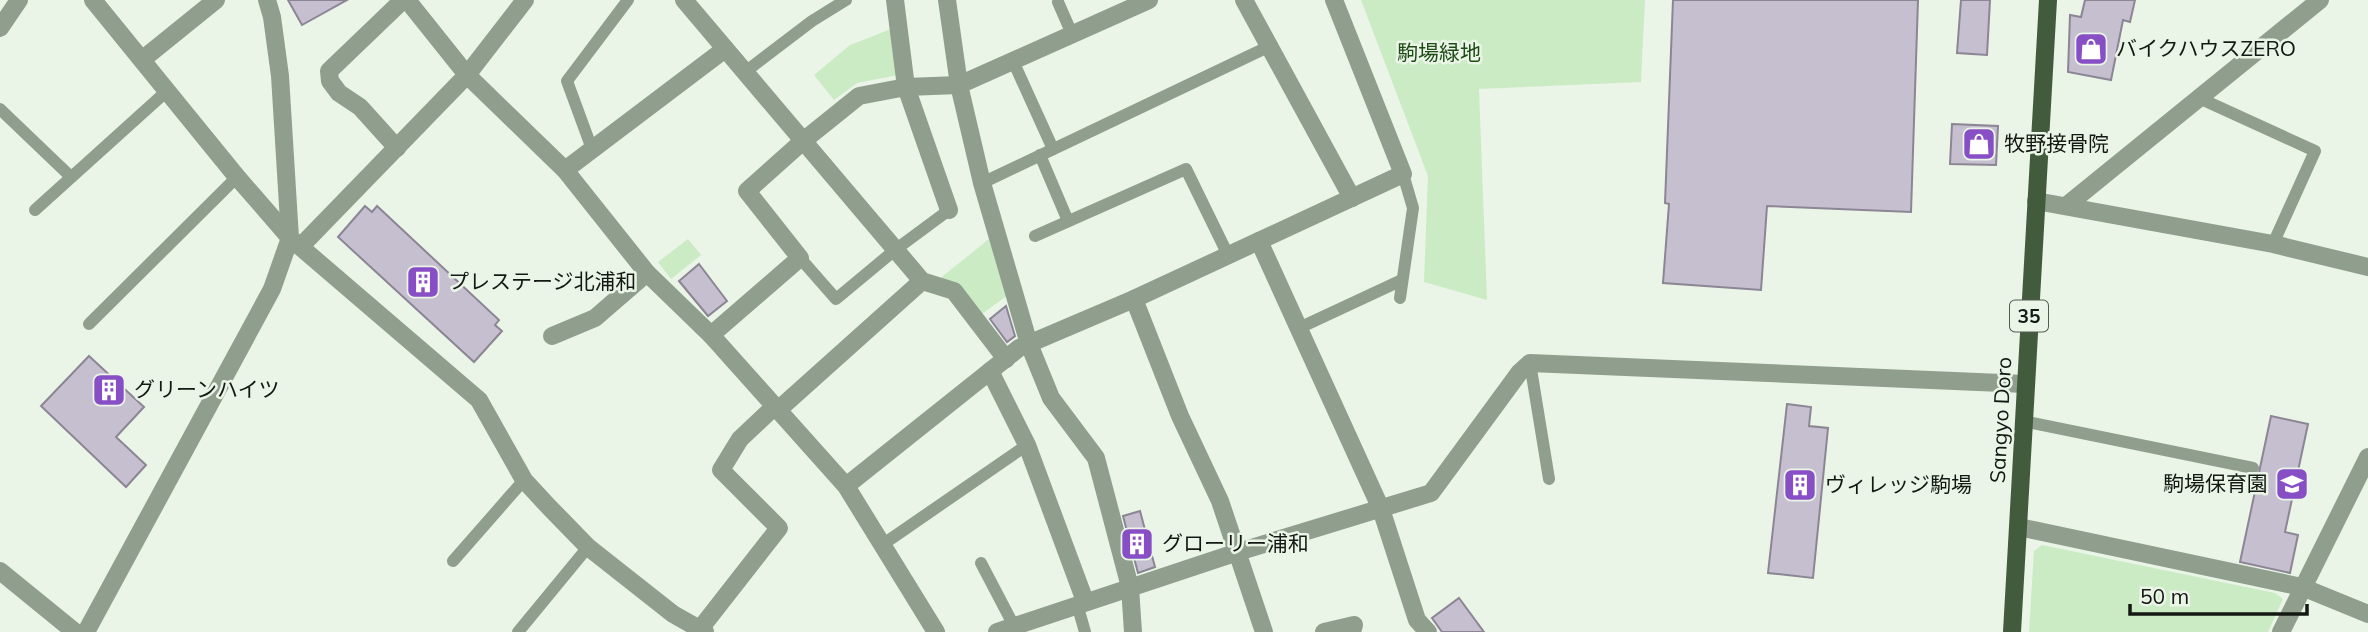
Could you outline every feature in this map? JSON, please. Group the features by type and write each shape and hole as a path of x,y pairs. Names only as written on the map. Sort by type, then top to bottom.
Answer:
{"main road":[{"name":"Sangyo Doro","path":"2012,632 2048,0"}],"street":[{"path":"0,28 19,0"},
{"path":"93,0 237,177 295,242 480,400 524,480 588,547 673,614 702,631 779,528 721,470 740,439 922,281"},
{"path":"143,59 216,0"},
{"path":"267,0 280,76 295,242"},
{"path":"397,148 360,107 339,93 330,81 329,71 405,0 467,75 565,170 647,273 711,335 846,486 936,632"},
{"path":"895,0 906,87 949,210"},
{"path":"947,0 959,85 982,183 1029,344 1051,398 1096,458 1130,587 1133,632"},
{"path":"711,335 800,258 747,191 859,96 906,87 959,85 1146,0"},
{"path":"1244,0 1352,198"},
{"path":"846,486 1019,348 1134,299 1403,174 1334,0"},
{"path":"2066,206 2320,0"},
{"path":"86,632 295,242 397,148 467,75 522,2"},
{"path":"690,2 725,49 922,281 954,291 1006,359"},
{"path":"565,170 725,49"},
{"path":"2036,201 2273,244 2368,267"},
{"path":"1259,241 1381,509 1416,620 1428,632"},
{"path":"552,336 595,318 647,273"},
{"path":"1134,299 1180,416 1220,501 1264,632"},
{"path":"1005,629 1238,552 1431,493 1519,373 1530,363 2025,384"},
{"path":"990,371 1027,445 1081,603"},
{"path":"2281,632 2368,457"},
{"path":"2019,527 2302,587 2368,614"},
{"path":"0,571 75,632"},
{"path":"1325,632 1354,625 1352,632"}],"lane":[{"path":"592,149 566,81 628,0"},
{"path":"745,72 812,21 846,0"},
{"path":"1058,2 1072,34"},
{"path":"982,183 1270,46"},
{"path":"1013,61 1068,221"},
{"path":"35,210 168,90"},
{"path":"2199,99 2315,151 2273,244"},
{"path":"0,109 70,176"},
{"path":"1035,236 1186,169 1228,255"},
{"path":"1400,298 1413,208 1403,174"},
{"path":"89,324 237,177"},
{"path":"800,258 836,299 949,210"},
{"path":"1298,328 1402,280"},
{"path":"1530,363 1549,479"},
{"path":"2023,421 2253,468"},
{"path":"882,545 1027,445"},
{"path":"453,561 524,480"},
{"path":"518,632 588,547"},
{"path":"981,564 1005,629"},
{"path":"1081,603 1085,632"}],"green space":[{"name":"駒場緑地","path":"1361,0 1645,0 1641,82 1479,89 1487,300 1424,282 1428,176"},
{"path":"891,29 898,75 857,83 834,100 814,75 850,45"},
{"path":"688,239 701,255 671,279 658,262"},
{"path":"989,239 1008,295 979,316 938,280"},
{"path":"2042,545 2275,593 2283,599 2268,632 2029,632 2034,551"}],"building":[{"path":"288,0 347,0 302,25"},
{"path":"1673,0 1918,0 1911,212 1767,206 1761,290 1663,283 1669,204 1665,203"},
{"path":"1961,0 1990,0 1987,55 1957,53"},
{"path":"2085,0 2135,0 2130,22 2123,20 2111,80 2068,72 2070,15 2081,17"},
{"path":"1952,124 1998,126 1996,165 1950,164"},
{"name":"プレステージ北浦和","path":"365,206 372,212 377,206 499,320 495,325 502,331 474,362 338,237"},
{"path":"699,264 727,301 708,316 679,281"},
{"path":"1006,306 1015,336 1007,342 990,319"},
{"path":"89,356 144,407 116,437 146,465 126,487 41,406"},
{"name":"ヴィレッジ駒場","path":"1787,404 1811,407 1809,426 1828,428 1813,578 1768,573"},
{"path":"2271,416 2308,424 2285,532 2298,535 2290,573 2240,562"},
{"name":"グローリー浦和","path":"1140,511 1155,567 1138,573 1123,516"},
{"path":"1459,598 1484,632 1442,632 1432,618"}],"place":[{"name":"バイクハウスZERO","path":"2091,49"},
{"name":"牧野接骨院","path":"1979,144"},
{"name":"プレステージ北浦和","path":"423,282"},
{"name":"グリーンハイツ","path":"109,390"},
{"name":"駒場保育園","path":"2292,484"},
{"name":"ヴィレッジ駒場","path":"1800,485"},
{"name":"グローリー浦和","path":"1137,544"}]}
